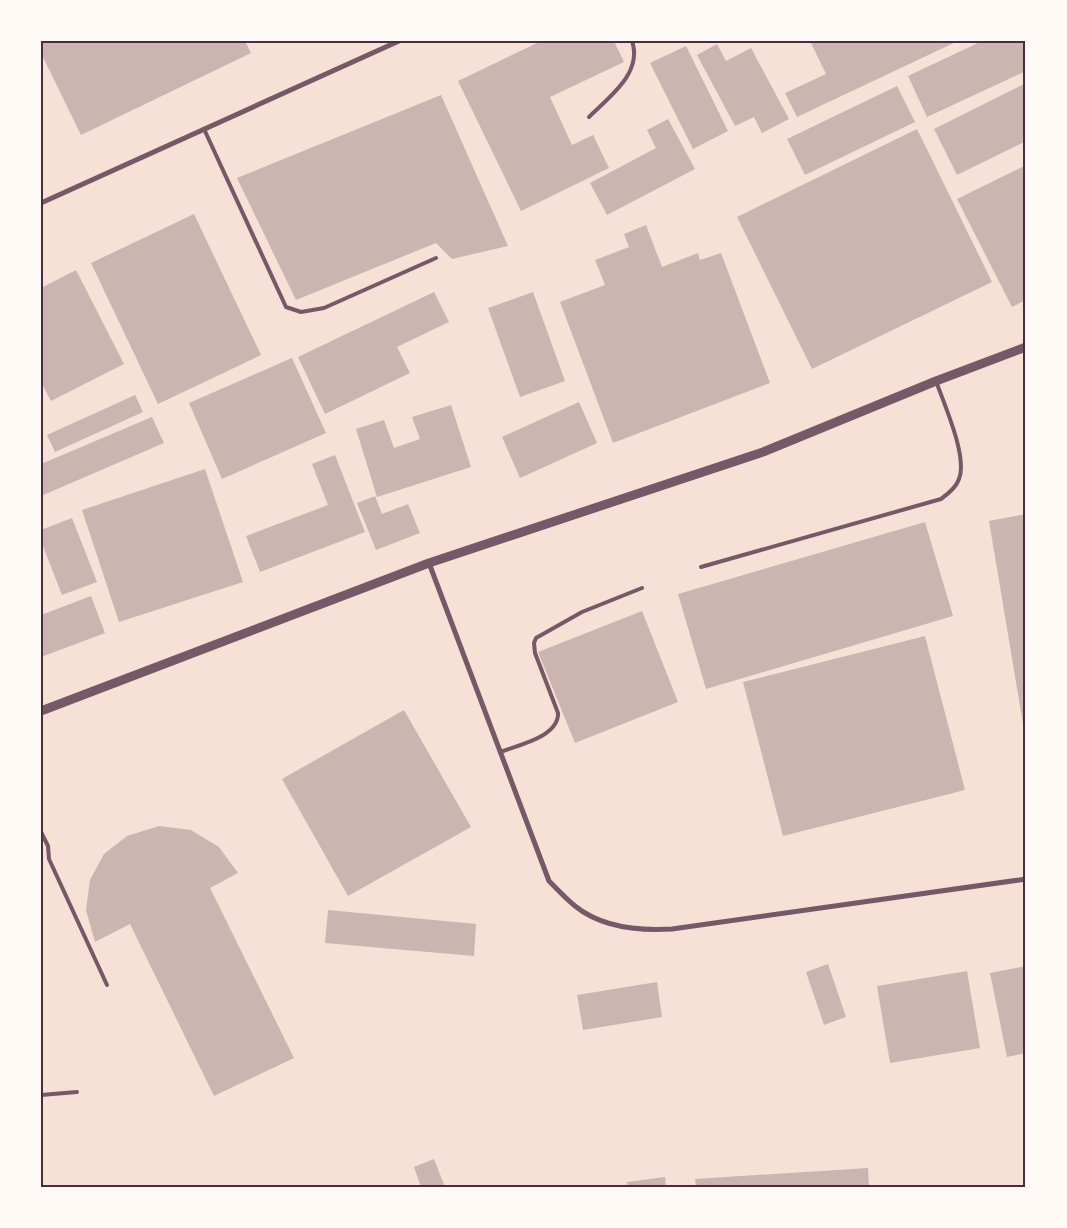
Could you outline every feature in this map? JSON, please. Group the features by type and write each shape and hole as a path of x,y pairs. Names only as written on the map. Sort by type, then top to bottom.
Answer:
{"street":[{"path":"41,203 399,41"},
{"path":"41,711 429,563 763,452 936,380 1026,347"},
{"path":"429,563 549,881 576,907 608,923 645,930 672,929 1026,879"}],"lane":[{"path":"589,117 627,78 634,61 632,41"},
{"path":"204,130 286,307 301,312 324,308 436,258"},
{"path":"701,567 941,499 952,491 960,478 961,458 936,380"},
{"path":"500,752 543,734 552,729 558,720 558,713 535,653 534,643 536,638 582,612 642,588"},
{"path":"41,832 48,846 49,859 107,985"},
{"path":"41,1095 77,1092"}],"building":[{"path":"41,41 245,41 251,53 81,135 41,53"},
{"path":"541,41 614,41 624,62 550,97 572,145 593,135 609,168 521,211 458,81"},
{"path":"810,41 958,41 797,117 785,93 826,74"},
{"path":"982,41 1026,41 1026,71 927,117 908,76"},
{"path":"717,44 726,61 751,48 789,119 762,133 754,117 735,126 697,55"},
{"path":"686,46 728,131 693,149 650,63"},
{"path":"1026,83 1026,141 957,175 934,129"},
{"path":"897,86 915,122 805,175 787,139"},
{"path":"441,95 508,246 452,259 436,243 296,300 237,178"},
{"path":"668,119 695,169 607,215 590,183 656,148 647,130"},
{"path":"917,129 992,282 812,369 737,217"},
{"path":"1026,165 1026,300 1012,307 957,199"},
{"path":"194,214 261,355 158,404 91,263"},
{"path":"646,225 662,267 698,253 700,260 721,253 770,383 613,443 560,302 605,285 595,260 629,247 624,234"},
{"path":"76,270 124,364 51,401 41,382 41,288"},
{"path":"434,292 449,322 397,347 410,373 325,414 298,357"},
{"path":"533,292 565,381 520,397 488,308"},
{"path":"292,358 326,433 222,479 189,403"},
{"path":"135,395 143,412 55,452 47,435"},
{"path":"579,402 597,443 520,478 502,437"},
{"path":"451,405 471,467 377,497 356,429 384,420 394,448 420,439 412,417"},
{"path":"152,417 164,443 41,496 41,464"},
{"path":"335,455 365,532 260,572 246,536 328,505 312,464"},
{"path":"205,469 243,582 119,622 82,510"},
{"path":"375,496 382,514 408,504 420,533 376,550 357,503"},
{"path":"1026,514 1026,736 1025,736 989,521"},
{"path":"72,518 97,582 62,595 41,541 41,530"},
{"path":"925,522 953,616 706,689 678,594"},
{"path":"91,596 105,633 41,657 41,615"},
{"path":"642,611 678,702 575,743 538,652"},
{"path":"925,636 965,790 783,836 743,682"},
{"path":"404,710 471,827 348,896 282,779"},
{"path":"159,826 191,830 219,847 238,873 210,888 294,1058 214,1096 130,924 95,942 86,910 90,880 104,854 127,836"},
{"path":"328,910 476,924 474,956 325,943"},
{"path":"828,964 846,1017 824,1025 806,972"},
{"path":"1026,966 1026,1053 1007,1057 990,973"},
{"path":"967,971 980,1048 890,1063 877,986"},
{"path":"657,982 662,1017 583,1030 577,995"},
{"path":"434,1159 445,1187 421,1187 414,1167"},
{"path":"868,1168 869,1187 696,1187 695,1179"},
{"path":"665,1177 666,1187 628,1187 627,1182"}]}
